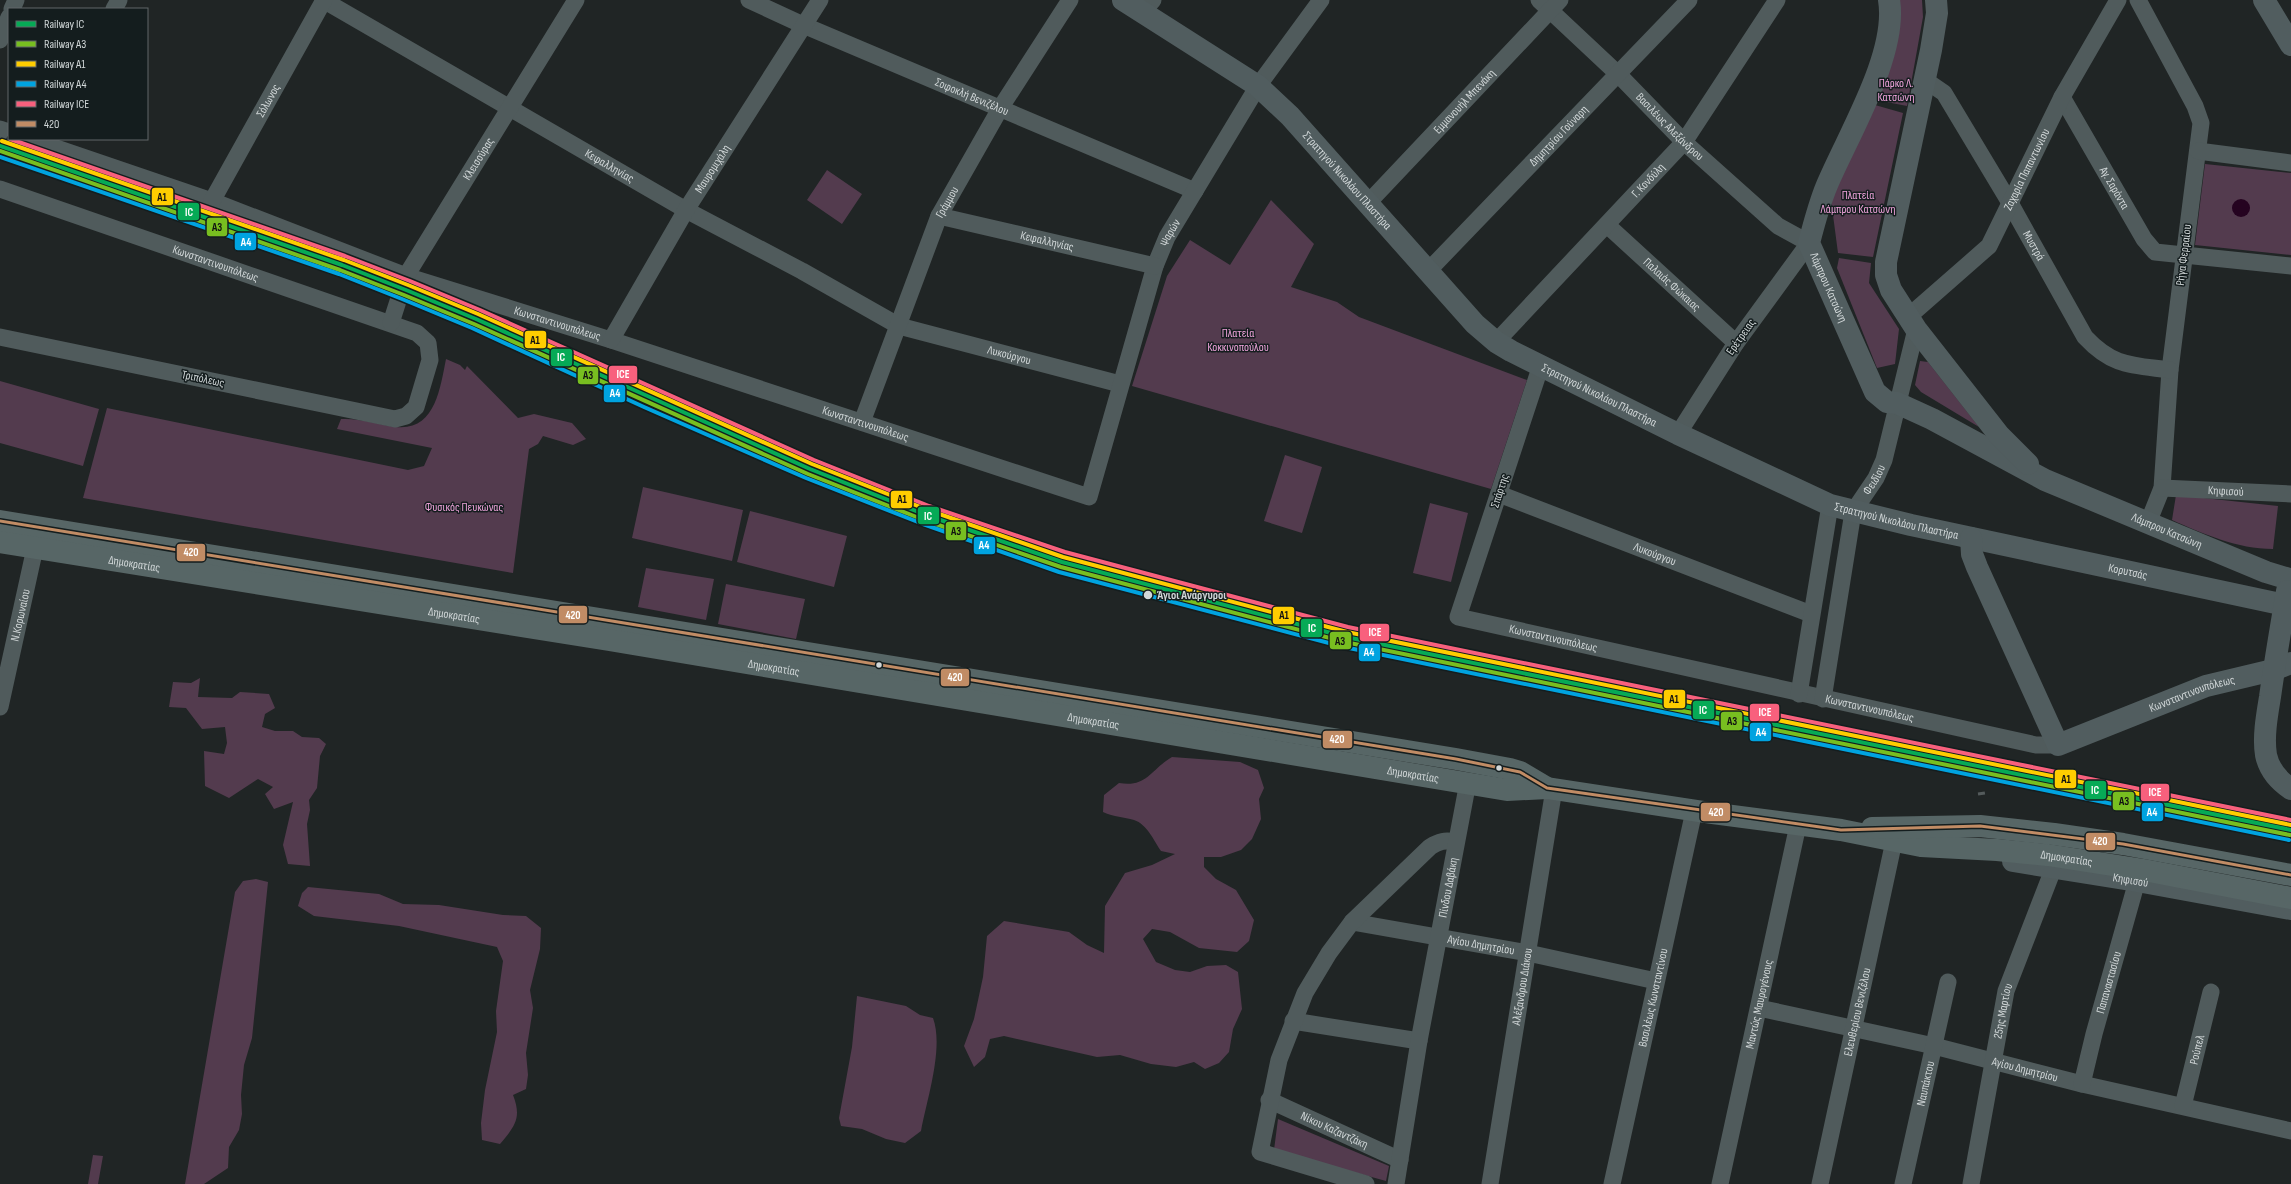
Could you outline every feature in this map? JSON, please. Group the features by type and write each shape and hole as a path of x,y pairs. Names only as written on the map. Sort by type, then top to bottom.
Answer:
{"main road":[{"name":"Δημοκρατίας","path":"0,521 1456,759 1520,772 1551,788"},
{"name":"Δημοκρατίας","path":"0,542 624,642 1468,782 1508,790 1551,788 1694,811 1841,830 1921,846 1997,850 2048,855 2144,870 2291,898"},
{"name":"Δημοκρατίας","path":"1841,830 1980,826 2123,844 2291,875"}],"street":[{"name":"Κεφαλληνίας","path":"324,0 509,109 686,210 802,271 899,326"},
{"name":"Σόλωνος","path":"212,201 324,0"},
{"name":"Κλεισούρας","path":"391,323 406,276 576,0"},
{"name":"Σοφοκλή Βενιζέλου","path":"749,0 803,25 1001,107 1195,191"},
{"name":"Μαυρομιχάλη","path":"611,340 686,210 820,0"},
{"name":"Γράμμου","path":"862,422 939,216 1001,107 1070,0"},
{"name":"Στρατηγού Νικολάου Πλαστήρα","path":"1123,0 1147,6 1258,86 1290,116 1475,324 1496,342 1678,434 1830,505 1853,512 1972,538 1972,554 1977,567 2058,745"},
{"name":"Ψαρών","path":"1088,497 1155,266 1167,237 1258,86 1321,0"},
{"name":"Δημητρίου Γούναρη","path":"1428,271 1619,75 1689,0"},
{"name":"Γ. Κονδύλη","path":"1496,342 1684,142 1777,0"},
{"name":"Λάμπρου Κατσώνη","path":"1889,0 1889,22 1882,60 1827,186 1808,243 1875,392 1887,402 1897,404 1932,419 2045,480 2266,572 2290,574"},
{"name":"Λάμπρου Κατσώνη","path":"1936,0 1937,13 1925,80 1886,262 1886,275 1891,290 1912,323 1999,435 2045,480"},
{"name":"Ζαχαρία Παπαντωνίου","path":"1912,323 1989,246 2062,96 2118,0"},
{"name":"Ρήγα Φερραίου","path":"2138,0 2195,106 2201,123 2170,370 2162,488 2148,524"},
{"path":"2264,0 2291,45"},
{"name":"Βασιλέως Αλεξάνδρου","path":"1550,3 1684,142 1778,226 1808,243"},
{"name":"Εμμανουήλ Μπενάκη","path":"1368,203 1550,3"},
{"path":"0,40 8,20"},
{"name":"Μυστρά","path":"1925,80 1944,93 2010,203 2085,337 2098,351 2118,363 2170,370"},
{"name":"Αγ. Σαράντα","path":"2062,96 2144,239 2155,252 2184,256"},
{"name":"Κωνσταντινουπόλεως","path":"37,140 212,201 406,276 611,340 1088,497"},
{"path":"2198,151 2291,163"},
{"name":"Κωνσταντινουπόλεως","path":"0,189 418,333 428,343 430,360 416,407 406,416"},
{"name":"Κεφαλληνίας","path":"939,216 1155,266"},
{"name":"Παλαιάς Φώκαιας","path":"1607,225 1736,343"},
{"name":"Ερέτρειας","path":"1678,434 1736,343 1808,243"},
{"path":"2184,256 2291,266"},
{"name":"Φειδίου","path":"1823,699 1853,512 1876,478 1884,460 1897,404 1907,374 1912,323"},
{"name":"Λυκούργου","path":"899,326 1120,384"},
{"name":"Τριπόλεως","path":"0,337 395,419 406,416"},
{"name":"Σπάρτης","path":"1458,617 1541,365"},
{"name":"Κηφισού","path":"2162,488 2291,494"},
{"name":"Λυκούργου","path":"1499,494 1811,614"},
{"path":"1799,694 1830,505"},
{"name":"Κορυτσάς","path":"1972,538 2285,605"},
{"name":"Ν.Κορωναίου","path":"1,699 35,548"},
{"path":"2290,574 2285,605 2285,668 2267,716 2266,754 2277,778 2291,789"},
{"name":"Κωνσταντινουπόλεως","path":"1458,617 2036,746 2058,745 2206,686 2285,668"},
{"name":"Πίνδου Δαβάκη","path":"1396,1184 1419,1041 1468,782"},
{"name":"Αλέξανδρου Διάκου","path":"1490,1184 1528,953 1551,788"},
{"name":"Βασιλέως Κωνσταντίνου","path":"1612,1184 1694,811"},
{"name":"Μαντώς Μαυρογένους","path":"1720,1184 1798,825"},
{"name":"Ελευθερίου Βενιζέλου","path":"1822,1184 1894,841"},
{"path":"1366,1184 1260,1152 1269,1100 1279,1060 1305,993 1329,953 1352,922 1430,847 1437,842 1456,842"},
{"name":"Κηφισού","path":"1921,846 2137,881 2291,909"},
{"name":"25ης Μαρτίου","path":"1972,1184 2006,991 2054,867"},
{"name":"Παπαναστασίου","path":"2082,1084 2094,1034 2137,881"},
{"name":"Αγίου Δημητρίου","path":"1352,922 1439,936 1528,953 1656,981"},
{"name":"Ναυπάκτου","path":"1903,1184 1948,982"},
{"name":"Ρούπελ","path":"2183,1106 2211,992"},
{"name":"Αγίου Δημητρίου","path":"1759,1008 1934,1046 2082,1084 2291,1131"},
{"path":"1294,1021 1419,1041"},
{"name":"Νίκου Καζαντζάκη","path":"1269,1100 1400,1160"}],"green space":[{"name":"Πάρκο Λ. Κατσώνη","path":"1898,0 1922,0 1923,17 1907,106 1876,100"},
{"name":"Πλατεία Λάμπρου Κατσώνη","path":"1875,105 1903,113 1873,257 1838,253 1831,200"},
{"path":"2205,164 2291,173 2291,255 2195,245"},
{"path":"827,170 862,194 842,224 807,200"},
{"name":"Πλατεία Κοκκινοπούλου","path":"1271,200 1314,244 1291,287 1337,302 1359,317 1527,380 1491,489 1132,386 1167,276 1190,240 1230,265"},
{"path":"1839,258 1871,263 1869,283 1899,329 1895,364 1877,368 1837,268"},
{"name":"Φυσικός Πευκώνας","path":"446,359 460,365 465,370 467,366 518,418 534,414 572,423 586,439 573,445 543,436 538,444 529,449 513,573 83,498 107,408 408,470 424,466 432,448 337,429 341,419 362,420 396,427 409,426 419,422 427,415 438,395"},
{"path":"1920,361 1928,362 1979,427 1921,392 1915,385"},
{"path":"0,381 99,409 83,466 0,443"},
{"path":"1285,455 1322,467 1302,533 1264,521"},
{"path":"643,487 743,510 732,561 632,538"},
{"path":"2176,495 2278,506 2273,549 2234,544 2172,520"},
{"path":"1430,503 1468,513 1451,582 1413,573"},
{"path":"750,511 847,536 834,587 737,562"},
{"path":"646,568 714,579 706,620 638,607"},
{"path":"726,584 805,599 796,639 718,624"},
{"path":"200,678 198,697 232,698 240,692 269,694 275,708 265,714 262,727 275,731 293,731 302,737 319,738 326,744 320,756 317,788 309,800 310,810 307,824 310,866 288,864 283,845 293,802 274,809 265,794 273,787 258,779 229,798 205,786 204,751 224,754 227,743 225,727 202,729 186,708 169,707 173,682 191,683"},
{"path":"1172,757 1240,762 1258,770 1264,788 1259,799 1261,819 1252,839 1241,850 1221,857 1204,857 1204,867 1216,879 1236,890 1254,920 1249,941 1237,952 1199,948 1170,932 1152,929 1143,939 1156,962 1175,970 1190,972 1207,966 1226,965 1238,972 1242,1009 1233,1029 1229,1052 1219,1063 1205,1069 1194,1062 1176,1067 1151,1064 1120,1055 1097,1057 1004,1036 990,1039 985,1057 974,1067 964,1046 974,1019 983,977 987,936 1004,921 1069,932 1087,945 1104,953 1105,906 1125,873 1152,865 1175,854 1161,851 1153,838 1139,822 1103,812 1104,795 1119,783 1136,783 1143,780"},
{"path":"256,879 268,882 252,1038 244,1065 241,1095 242,1114 239,1130 229,1147 228,1168 204,1184 185,1184 235,892 243,881"},
{"path":"308,887 379,894 403,904 439,905 503,915 526,916 541,928 540,949 530,990 533,1008 526,1053 528,1075 526,1089 513,1095 517,1110 516,1121 510,1132 500,1144 482,1140 481,1123 485,1090 497,1032 496,1011 503,961 497,947 399,926 314,916 298,906 302,893"},
{"path":"857,996 906,1006 920,1015 933,1018 936,1030 936,1058 921,1131 905,1143 886,1139 862,1129 841,1126 839,1118 852,1047"},
{"path":"1278,1119 1389,1166 1386,1181 1274,1150"},
{"path":"93,1155 103,1156 98,1184 88,1184"}],"shaded area":[{"path":"2237,199 2245,199 2250,204 2248,215 2245,217 2237,217 2232,212 2232,204"}],"railway":[{"path":"1978,794 1991,792"}],"rail line":[{"name":"ICE","path":"13,140 345,256 410,281 480,310 814,460 929,506 1065,552 1348,627 2291,820"},
{"name":"A1","path":"2,141 344,260 408,285 478,314 812,464 928,510 1063,557 1347,632 2291,825"},
{"name":"IC","path":"0,146 342,265 406,290 476,319 810,469 926,515 1062,562 1346,637 2291,830"},
{"name":"A3","path":"0,151 340,270 404,295 474,324 808,474 924,520 1061,567 1345,642 2290,835"},
{"name":"A4","path":"0,157 339,274 472,328 644,407 806,478 923,524 1059,572 1344,647 2289,840"}],"transit line":[{"name":"420","path":"0,521 1456,759 1520,772 1547,788 1841,830 1980,826 2123,844 2291,875"}],"place":[{"name":"Άγιοι Ανάργυροι","path":"1148,595"}]}
